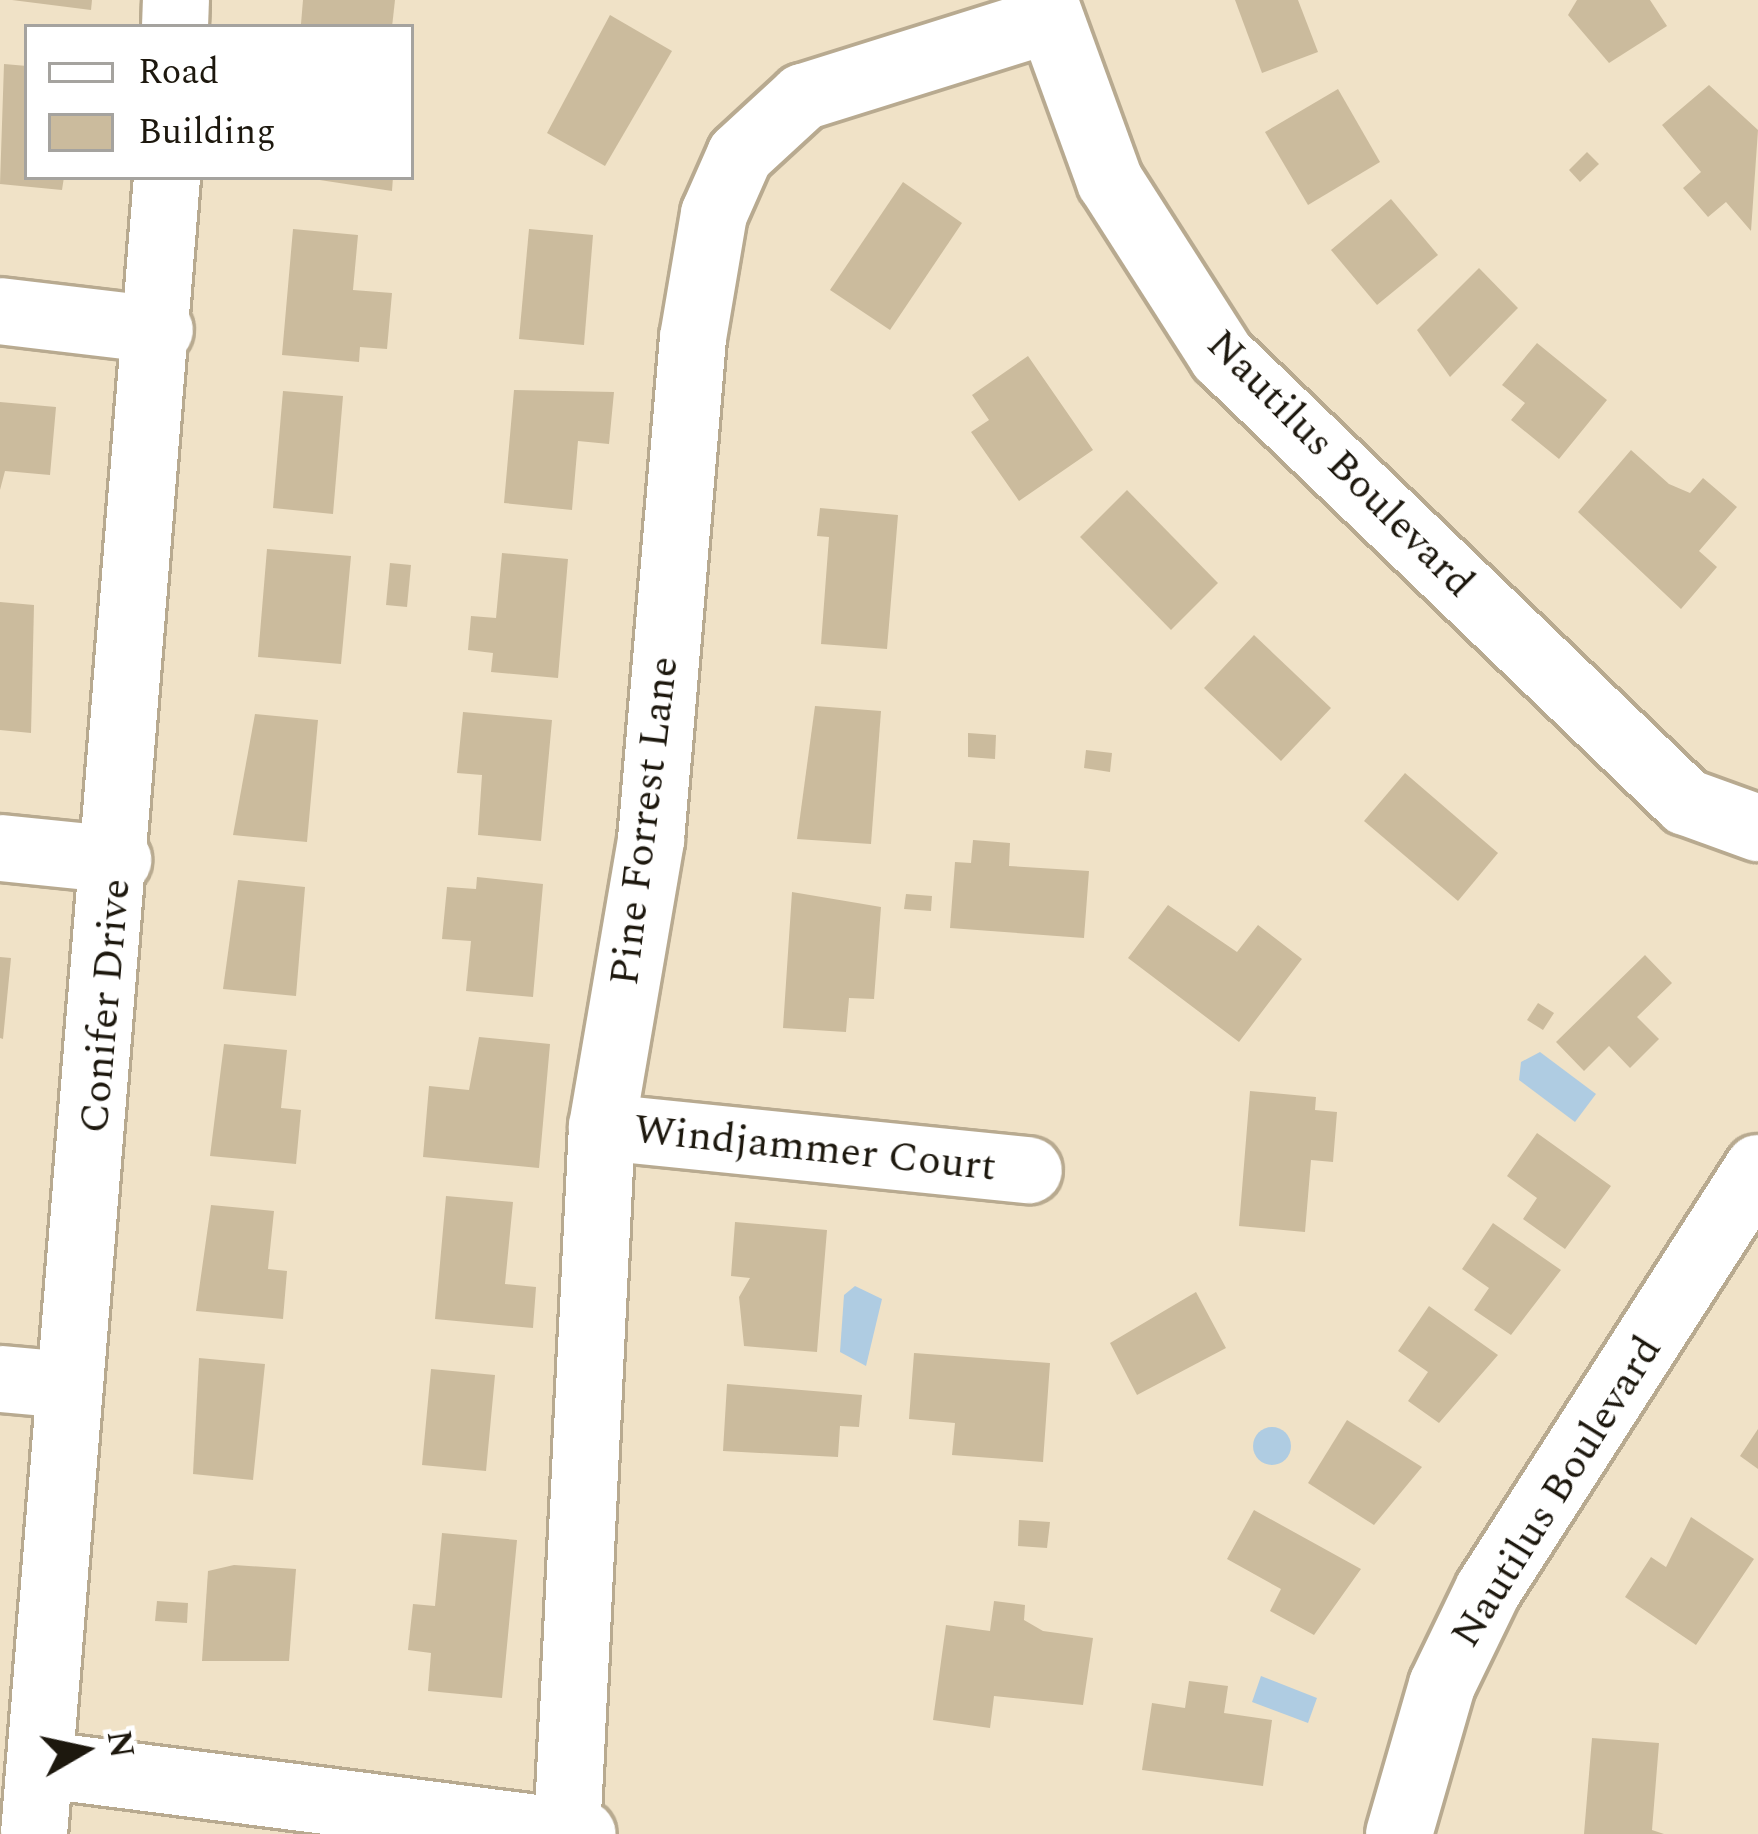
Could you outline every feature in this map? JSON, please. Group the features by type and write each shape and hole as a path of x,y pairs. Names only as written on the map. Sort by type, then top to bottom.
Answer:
{"street":[{"name":"Nautilus Boulevard","path":"1046,10 1110,182 1222,356 1686,802 1758,828"},
{"name":"Pine Forrest Lane","path":"567,1833 602,1127 651,840 693,338 714,214 740,155 803,98 1046,10"},
{"name":"Conifer Drive","path":"34,1834 44,1765 67,1385 118,860 160,330 167,180"},
{"path":"0,311 160,330"},
{"path":"0,848 118,860"},
{"name":"Windjammer Court","path":"602,1127 1029,1171"},
{"name":"Nautilus Boulevard","path":"1399,1834 1442,1685 1488,1591 1758,1168"},
{"path":"0,1378 67,1385"},
{"path":"44,1765 583,1834"}],"water":[{"path":"1540,1052 1596,1094 1575,1122 1519,1080 1521,1062"},
{"path":"855,1286 882,1299 866,1366 840,1352 844,1295"},
{"path":"1272,1427 1286,1432 1291,1446 1286,1460 1272,1465 1258,1460 1253,1446 1258,1432"},
{"path":"1261,1676 1317,1698 1308,1723 1252,1702"}],"building":[{"path":"12,0 92,0 91,10"},
{"path":"303,0 395,0 392,24 301,24"},
{"path":"1235,0 1298,0 1318,52 1262,73"},
{"path":"1577,0 1650,0 1667,26 1609,63 1568,15"},
{"path":"610,15 672,51 605,166 547,133"},
{"path":"4,64 24,66 24,180 64,180 62,190 0,184"},
{"path":"1709,85 1758,130 1751,231 1726,202 1708,217 1683,188 1701,172 1662,125"},
{"path":"1338,89 1380,162 1308,205 1265,132"},
{"path":"1587,152 1599,164 1580,182 1569,170"},
{"path":"320,180 393,180 392,191"},
{"path":"903,182 962,223 890,330 830,290"},
{"path":"1391,199 1438,255 1377,305 1331,250"},
{"path":"293,229 358,235 353,290 392,293 387,349 360,347 359,362 282,355"},
{"path":"529,229 593,235 584,345 519,339"},
{"path":"1479,268 1518,308 1450,377 1417,330"},
{"path":"1537,343 1607,400 1559,459 1511,420 1525,403 1502,385"},
{"path":"1028,356 1093,450 1019,501 971,432 989,420 972,395"},
{"path":"514,390 614,392 609,444 578,441 572,510 504,503"},
{"path":"283,391 343,396 333,514 273,508"},
{"path":"0,402 56,407 50,475 5,471 0,490"},
{"path":"1631,450 1669,484 1690,493 1703,478 1737,507 1699,551 1717,567 1681,609 1578,512"},
{"path":"1127,490 1218,583 1171,630 1080,537"},
{"path":"820,508 898,515 887,649 821,644 829,537 817,536"},
{"path":"267,549 351,556 341,664 258,657"},
{"path":"502,553 568,559 558,678 491,672 493,653 468,650 471,616 496,618"},
{"path":"390,563 411,565 407,607 386,605"},
{"path":"0,602 34,605 31,733 0,730"},
{"path":"1254,635 1331,708 1281,761 1204,688"},
{"path":"815,706 881,711 871,844 797,839"},
{"path":"463,712 552,720 541,841 478,835 482,775 457,773"},
{"path":"255,714 318,720 307,842 233,835"},
{"path":"968,733 996,735 995,759 968,757"},
{"path":"1086,750 1112,753 1110,772 1084,768"},
{"path":"1405,773 1498,853 1458,901 1364,821"},
{"path":"973,840 1010,843 1009,866 1089,871 1084,938 950,928 955,862 971,863"},
{"path":"477,877 543,884 533,997 466,991 471,941 442,939 447,887 476,889"},
{"path":"238,880 305,887 296,996 223,989"},
{"path":"792,892 881,907 874,999 849,998 846,1032 783,1028"},
{"path":"906,894 932,896 931,911 904,909"},
{"path":"1168,905 1237,952 1258,925 1302,959 1239,1042 1128,958"},
{"path":"1645,955 1672,983 1637,1017 1659,1039 1630,1068 1609,1046 1584,1071 1556,1042"},
{"path":"0,957 11,958 3,1039 0,1038"},
{"path":"1538,1003 1554,1013 1543,1030 1527,1020"},
{"path":"479,1037 550,1044 539,1168 423,1157 429,1086 469,1090"},
{"path":"224,1044 287,1050 281,1108 301,1110 296,1164 210,1156"},
{"path":"1250,1091 1316,1097 1315,1110 1337,1112 1333,1162 1311,1160 1305,1232 1239,1226"},
{"path":"1537,1133 1611,1186 1565,1249 1523,1219 1537,1198 1507,1176"},
{"path":"446,1196 513,1202 505,1284 536,1287 533,1328 435,1319"},
{"path":"211,1205 274,1211 268,1269 287,1271 283,1319 196,1311"},
{"path":"735,1222 827,1230 817,1352 744,1346 739,1297 750,1278 731,1276"},
{"path":"1493,1223 1561,1270 1511,1335 1474,1310 1489,1288 1462,1269"},
{"path":"1196,1292 1226,1348 1137,1395 1110,1343"},
{"path":"1429,1306 1498,1355 1439,1423 1408,1401 1428,1372 1398,1351"},
{"path":"914,1353 1050,1363 1043,1462 952,1455 955,1423 909,1419"},
{"path":"199,1358 265,1364 253,1480 193,1474"},
{"path":"431,1369 495,1375 486,1471 422,1465"},
{"path":"727,1384 862,1395 859,1427 840,1426 838,1457 723,1451"},
{"path":"1347,1420 1422,1467 1374,1525 1308,1483"},
{"path":"1758,1429 1758,1469 1740,1456"},
{"path":"1254,1510 1361,1569 1314,1635 1270,1611 1281,1589 1227,1559"},
{"path":"1691,1517 1754,1559 1696,1645 1625,1597 1651,1557 1666,1567"},
{"path":"1019,1520 1050,1522 1047,1548 1018,1546"},
{"path":"442,1533 517,1540 502,1698 428,1691 431,1653 408,1650 413,1604 435,1606"},
{"path":"234,1565 296,1569 289,1661 202,1661 208,1571"},
{"path":"157,1601 188,1603 187,1623 155,1621"},
{"path":"994,1601 1025,1605 1024,1620 1043,1631 1093,1638 1083,1705 994,1696 990,1728 933,1720 946,1625 990,1631"},
{"path":"1189,1681 1228,1686 1224,1713 1272,1720 1263,1786 1142,1770 1152,1703 1185,1708"},
{"path":"1592,1738 1659,1743 1652,1830 1664,1834 1584,1834"}]}
